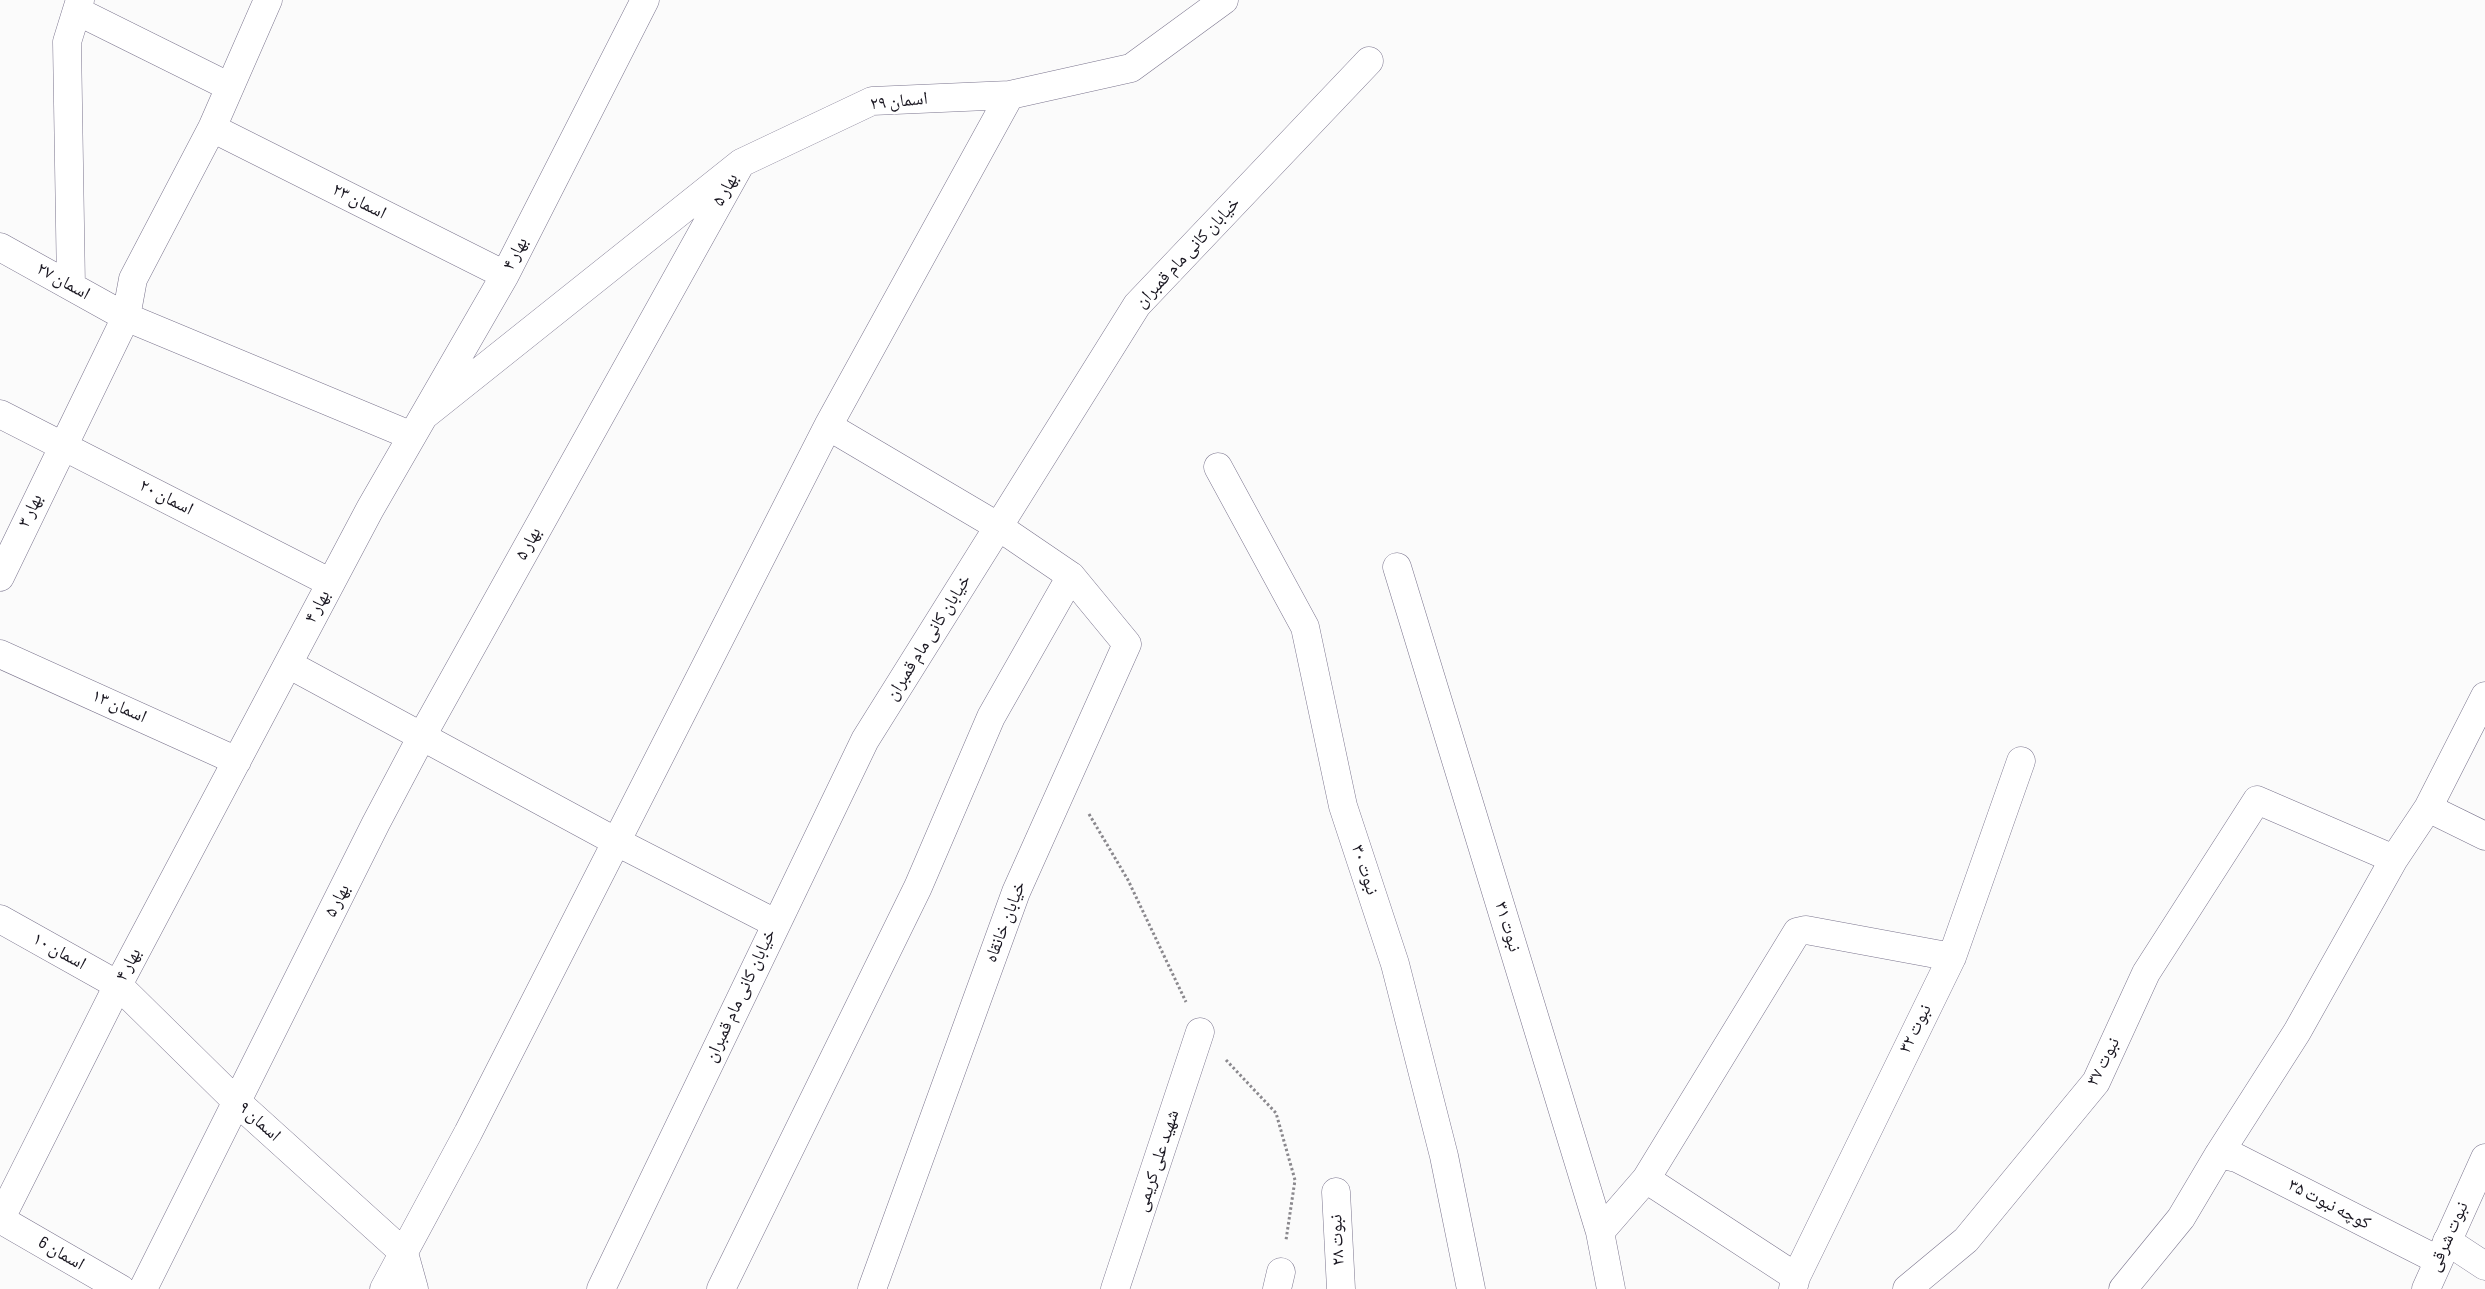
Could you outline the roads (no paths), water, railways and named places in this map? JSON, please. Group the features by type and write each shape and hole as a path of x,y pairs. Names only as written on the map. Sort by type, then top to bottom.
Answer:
{"street":[{"name":"بهار ۳","path":"0,577 62,444 126,316 133,278 212,128 268,0"},
{"name":"بهار ۴","path":"0,1219 118,985 331,583 505,276 645,0"},
{"name":"اسمان ۲۹","path":"741,163 872,101 1010,95 1131,68 1224,0"},
{"path":"71,286 67,42 78,6 230,87"},
{"name":"خیابان کانی مام قمبران","path":"601,1289 775,923 865,740 1137,305 1369,61"},
{"path":"384,1289 486,1098 615,841 828,426 1010,95"},
{"name":"اسمان ۲۳","path":"212,128 505,276"},
{"name":"بهار ۵","path":"419,425 741,163"},
{"name":"بهار ۵","path":"143,1289 376,823 422,736 741,163"},
{"name":"اسمان ۲۷","path":"0,247 126,316 419,425"},
{"name":"اسمان ۲۰","path":"0,414 331,583"},
{"path":"721,1289 918,887 991,717 1070,576 999,526 828,426"},
{"name":"نبوت ۳۰","path":"1218,467 1305,627 1343,806 1395,964 1444,1156 1471,1289"},
{"name":"نبوت ۳۱","path":"1397,567 1600,1232 1612,1289"},
{"name":"خیابان خانقاه","path":"872,1289 1016,892 1127,644 1070,576"},
{"name":"اسمان ۱۳","path":"0,654 237,761"},
{"path":"288,664 615,841 775,923"},
{"path":"2123,1289 2181,1218 2219,1154 2297,1032 2394,859 2428,808 2485,696"},
{"name":"نبوت ۳۲","path":"1795,1283 1952,957 2021,761"},
{"name":"نبوت ۳۷","path":"1906,1289 1966,1240 2096,1082 2146,973 2257,800 2394,859"},
{"path":"2428,808 2485,836"},
{"name":"اسمان ۱۰","path":"0,919 118,985"},
{"path":"1600,1232 1646,1179 1797,932 1806,930 1952,957"},
{"name":"اسمان ۹","path":"118,985 237,1102 404,1253"},
{"name":"شهید علی کریمی","path":"1115,1289 1200,1032"},
{"name":"کوچه نبوت ۳۵","path":"2219,1154 2237,1158 2443,1251 2485,1266"},
{"name":"نبوت شرقی","path":"2426,1289 2485,1158"},
{"path":"1646,1179 1795,1283"},
{"name":"نبوت ۲۸","path":"1336,1192 1341,1289"},
{"name":"اسمان 6","path":"0,1219 121,1289"},
{"path":"404,1253 414,1289"}]}
